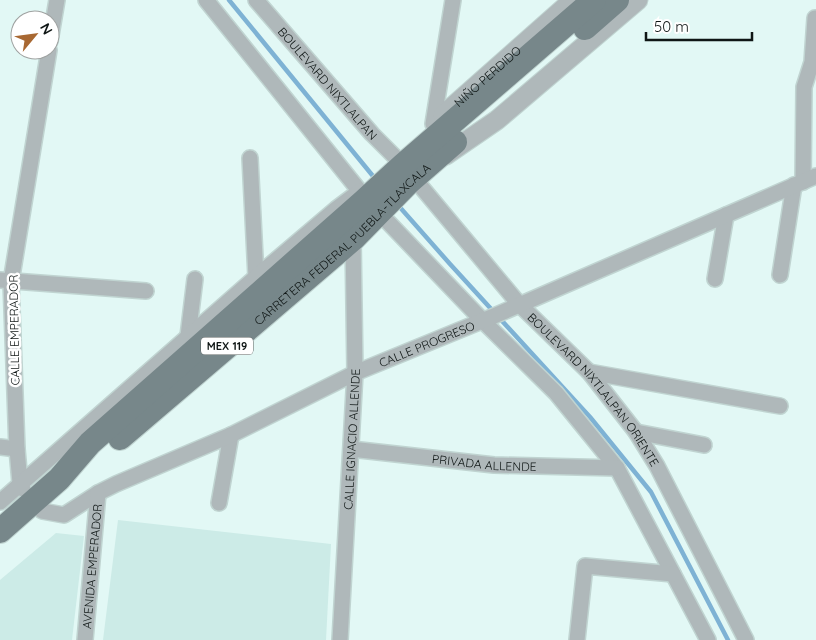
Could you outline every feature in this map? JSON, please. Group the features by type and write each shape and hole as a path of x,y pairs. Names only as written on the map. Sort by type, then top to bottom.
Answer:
{"main road":[{"name":"CARRETERA FEDERAL PUEBLA-TLAXCALA","path":"409,171 594,0"},
{"name":"CARRETERA FEDERAL PUEBLA-TLAXCALA","path":"0,531 59,479 90,443 374,200 618,0"},
{"name":"CARRETERA FEDERAL PUEBLA-TLAXCALA","path":"59,479 103,453 353,239 374,200"}],"street":[{"path":"206,0 374,200 500,312 556,393 617,468 708,640"},
{"name":"BOULEVARD NIXTLALPAN","path":"256,0 372,134 409,171"},
{"path":"433,124 453,0"},
{"name":"NIÑO PERDIDO","path":"409,171 433,124 573,0"},
{"path":"409,171 497,120 638,0"},
{"path":"780,275 804,181 804,87 812,62 815,18"},
{"name":"CALLE EMPERADOR","path":"22,488 16,449 6,281 46,60"},
{"path":"250,158 256,278"},
{"name":"BOULEVARD NIXTLALPAN ORIENTE","path":"409,171 500,312 589,372 636,432 656,466 746,640"},
{"name":"CALLE PROGRESO","path":"42,511 64,515 98,493 231,435 355,374 804,181"},
{"path":"0,502 22,488 188,336 336,209 374,200"},
{"path":"716,279 726,215"},
{"name":"CALLE IGNACIO ALLENDE","path":"340,640 355,374 353,239"},
{"path":"188,336 195,279"},
{"path":"6,281 146,291"},
{"path":"589,372 780,406"},
{"path":"636,432 704,444"},
{"path":"220,503 231,435"},
{"path":"0,447 16,449"},
{"name":"PRIVADA ALLENDE","path":"351,449 494,465 617,468"},
{"name":"AVENIDA EMPERADOR","path":"85,640 98,493"},
{"path":"577,640 584,566 673,574"}],"shaded area":[{"path":"118,520 331,544 326,640 103,640"},
{"path":"56,533 84,536 72,640 0,640 0,580"}],"waterway":[{"path":"229,0 377,181"},
{"path":"397,204 590,417 651,492 728,640"}]}
